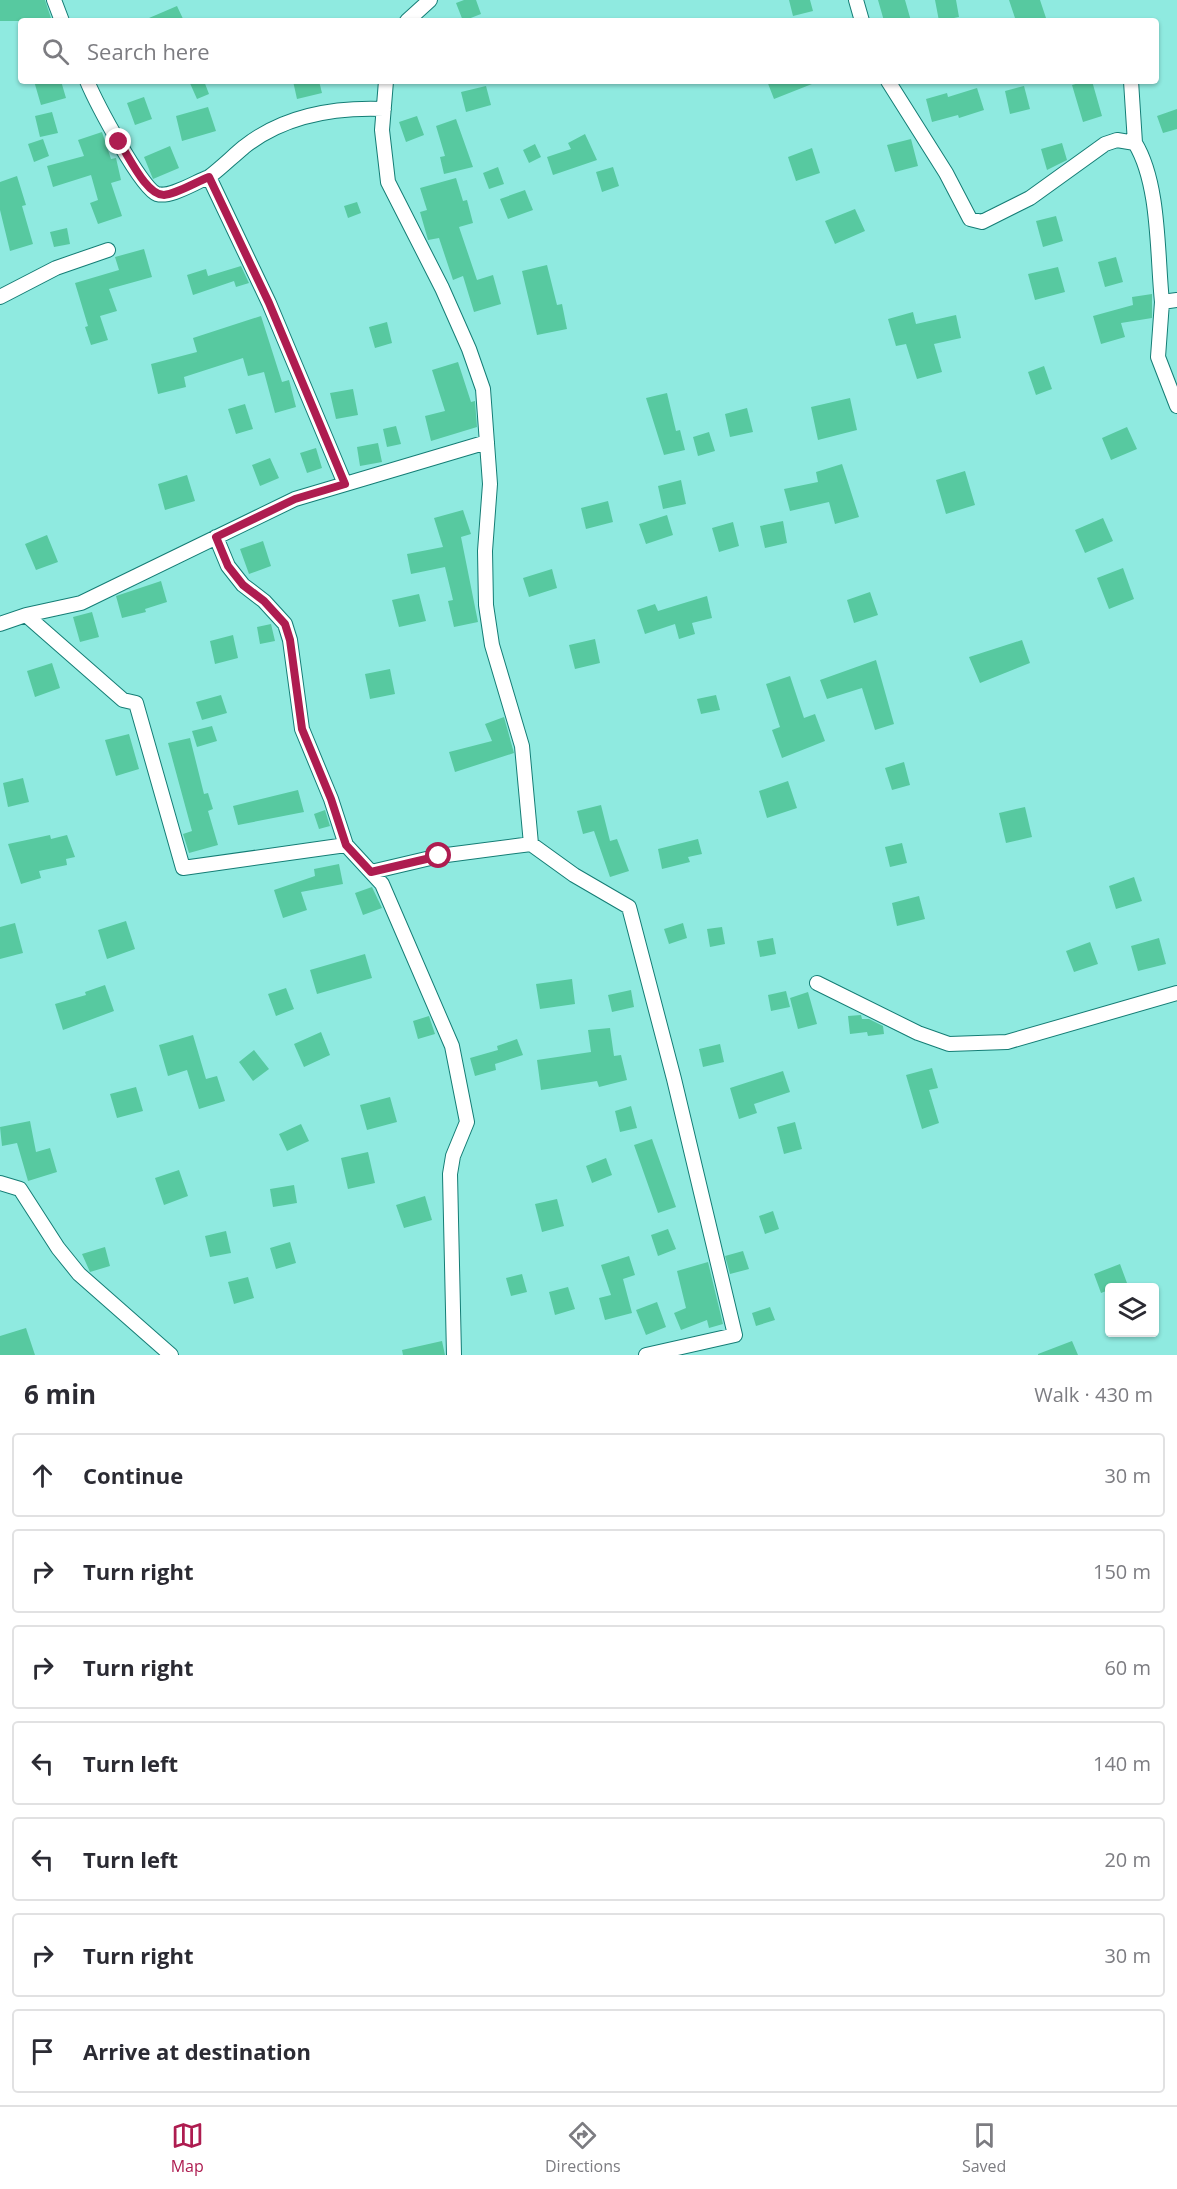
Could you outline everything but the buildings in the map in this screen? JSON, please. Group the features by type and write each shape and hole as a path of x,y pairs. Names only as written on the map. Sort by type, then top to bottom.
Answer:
{"street":[{"path":"54,0 61,18"},
{"path":"410,18 430,0"},
{"path":"856,0 861,18"},
{"path":"89,84 144,183 155,194 166,195 209,177 245,146 272,129 299,118 336,110 384,109"},
{"path":"386,84 382,129 388,182 470,349 483,389 490,484 485,551 486,605 492,645 522,746 531,844"},
{"path":"890,84 946,173 970,219 982,222 1030,198 1105,144 1125,140 1135,143"},
{"path":"1131,84 1135,143 1143,161 1158,231 1162,302 1158,357 1177,406"},
{"path":"209,177 269,303 345,484"},
{"path":"0,297 56,268 108,250"},
{"path":"1162,302 1177,300"},
{"path":"0,624 26,615 81,603 295,499 487,442"},
{"path":"216,537 228,566 243,585 264,601 285,624 290,640 302,729 331,799 346,845 382,884 443,1020 452,1046 466,1107 467,1122 453,1156 450,1174 453,1355"},
{"path":"26,615 123,700 136,704 183,868 346,845"},
{"path":"371,872 448,854 531,844 629,908 674,1079 735,1335 646,1355"},
{"path":"817,983 918,1033 950,1044 1007,1042 1177,993"},
{"path":"0,1184 20,1189 58,1248 79,1274 171,1355"}],"route":[{"path":"119,142 144,183 155,194 166,195 209,177 269,303 345,484 295,499 216,537 228,566 243,585 264,601 285,624 290,640 302,729 331,799 346,845 371,872 439,856"}]}
